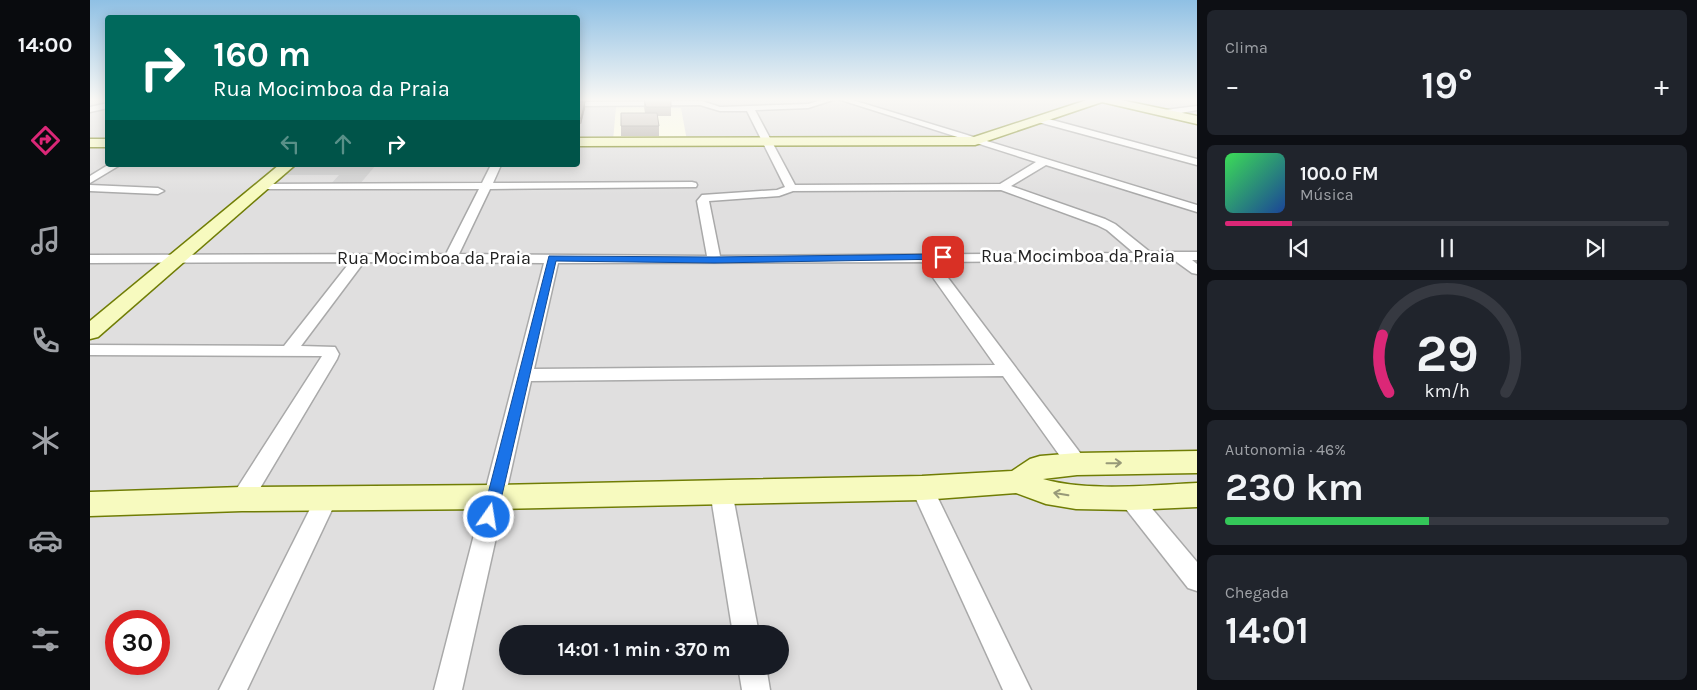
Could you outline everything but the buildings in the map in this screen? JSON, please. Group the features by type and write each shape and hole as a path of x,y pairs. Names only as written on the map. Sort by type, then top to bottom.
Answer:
{"street":[{"path":"763,131 791,188"},
{"path":"943,131 1197,210"},
{"path":"580,142 974,141 1005,131"},
{"path":"1083,131 1197,162"},
{"path":"90,143 105,143"},
{"path":"1002,187 1044,162"},
{"path":"90,180 112,167"},
{"path":"90,332 286,167"},
{"path":"451,258 484,186 495,167"},
{"path":"261,187 692,185"},
{"path":"714,260 703,201 706,197 714,195 771,194 791,188 1002,187 1101,222 1111,227 1146,256"},
{"path":"90,188 158,191"},
{"path":"1177,256 1197,270"},
{"name":"Rua Mocimboa da Praia","path":"90,259 552,258 714,260 1197,256"},
{"path":"925,257 1077,464"},
{"path":"289,350 360,258"},
{"path":"448,690 552,258"},
{"path":"90,350 329,351 331,354 242,499"},
{"path":"525,375 1008,370"},
{"path":"1017,482 1040,467 1077,464 1197,462"},
{"path":"90,504 242,499 494,497 922,488 1017,482 1046,492 1076,497 1197,496"},
{"path":"922,488 1017,690"},
{"path":"720,491 744,625"},
{"path":"233,690 327,498"},
{"path":"1130,498 1197,580"},
{"path":"754,675 756,690"}],"shaded area":[{"path":"90,131 105,131 105,167 580,167 580,131 1197,131 1197,690 90,690"},
{"path":"614,131 685,131 687,141 613,141"},
{"path":"294,167 374,167 359,185 331,184 339,175 284,175"}],"route":[{"path":"489,517 552,258 714,260 943,257"}]}
